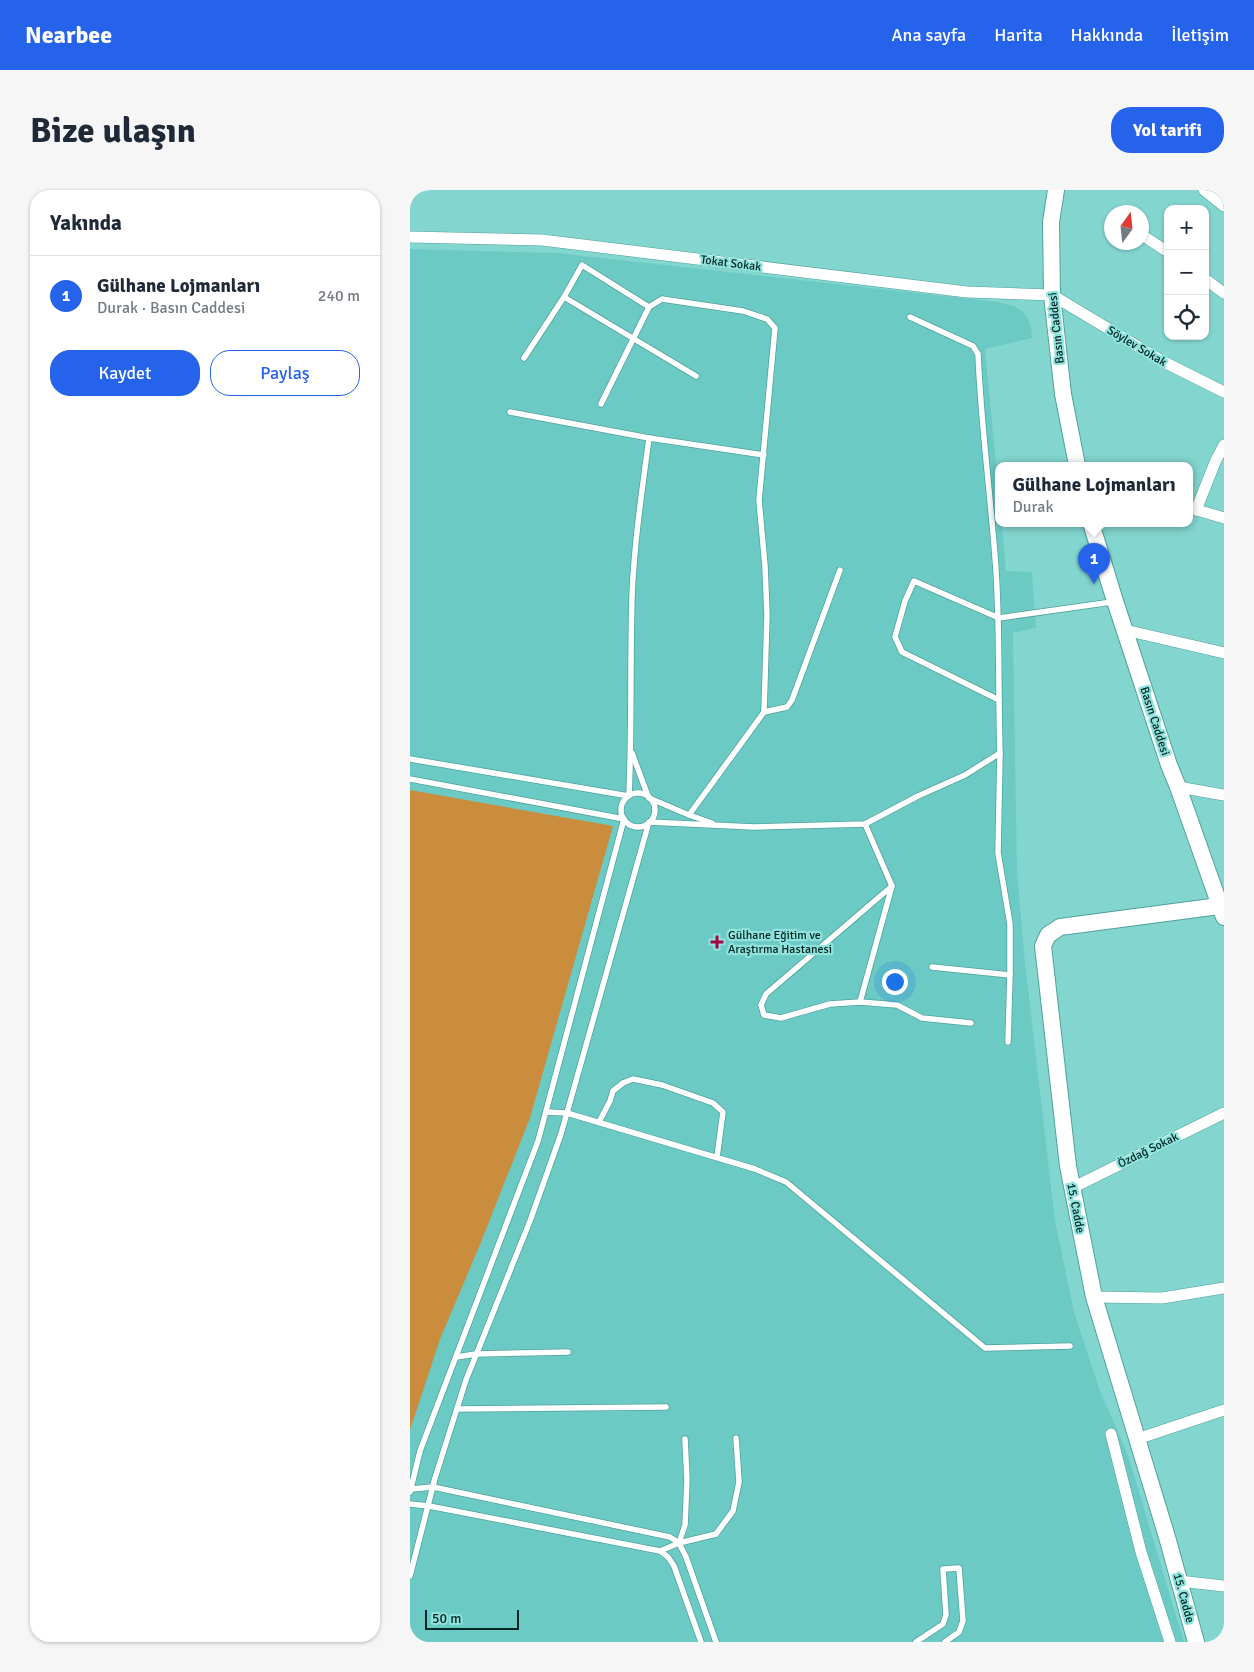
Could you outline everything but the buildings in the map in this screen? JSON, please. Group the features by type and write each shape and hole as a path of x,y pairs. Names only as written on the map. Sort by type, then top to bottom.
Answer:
{"street":[{"name":"Basın Caddesi","path":"1056,190 1051,222 1052,295 1063,394 1076,462"},
{"path":"1204,190 1224,206"},
{"name":"Tokat Sokak","path":"410,237 542,240 967,292 1052,295"},
{"path":"1149,239 1165,250"},
{"path":"1209,282 1224,293"},
{"name":"Söylev Sokak","path":"1052,295 1162,361 1224,392"},
{"path":"1193,507 1224,445"},
{"path":"1193,509 1224,518"},
{"name":"Basın Caddesi","path":"1092,527 1169,765 1221,912"},
{"path":"1125,630 1224,653"},
{"path":"1178,787 1224,795"},
{"name":"15. Cadde","path":"1196,1642 1094,1296 1068,1166 1043,946 1048,935 1060,927 1221,912"},
{"name":"Özdağ Sokak","path":"1072,1188 1224,1113"},
{"path":"1094,1296 1162,1298 1224,1288"},
{"path":"1137,1439 1224,1410"},
{"path":"1111,1434 1140,1552 1170,1642"},
{"path":"1179,1581 1224,1586"}],"lane":[{"path":"524,358 564,297 582,265 649,307"},
{"path":"564,297 696,376"},
{"path":"601,404 649,307 662,299 743,311 766,319 775,328 760,500 767,615 764,712 689,815"},
{"path":"910,317 974,346 978,354 981,411 999,618 1000,753 998,853 1010,924 1008,1042"},
{"path":"510,412 649,438 764,455"},
{"path":"649,438 636,543 633,588 631,751 628,796 621,809 624,819 538,1141 420,1451 410,1490 433,1487 670,1537 679,1543 686,1557 716,1642"},
{"path":"764,712 787,707 792,700 840,570"},
{"path":"999,700 902,652 895,637 905,601 914,581 999,618 1115,601"},
{"path":"410,1576 433,1487 457,1409 476,1354 530,1221 567,1113 648,822 654,812 654,807 631,751"},
{"path":"410,779 624,819 632,825 638,826 648,822 754,827 847,826 865,824 918,796 966,775 1000,753"},
{"path":"410,759 628,796 639,793 719,826"},
{"path":"860,1002 892,886 865,824"},
{"path":"892,886 766,994 761,1005 764,1015 781,1018 830,1004 860,1002 897,1005 922,1018 971,1023"},
{"path":"932,967 1010,975"},
{"path":"598,1122 613,1091 623,1083 633,1079 662,1085 713,1103 723,1112 717,1157"},
{"path":"546,1112 567,1113 598,1122 756,1169 786,1182 985,1348 1070,1346"},
{"path":"456,1357 476,1354 568,1352"},
{"path":"457,1409 666,1407"},
{"path":"660,1551 679,1543 716,1534 733,1511 739,1482 736,1438"},
{"path":"679,1543 685,1525 687,1480 685,1439"},
{"path":"410,1504 429,1506 660,1551 668,1557 674,1566 701,1642"},
{"path":"916,1642 943,1624 946,1615 943,1569 959,1568 964,1621 959,1632 945,1642"}],"shaded area":[{"name":"Gülhane Eğitim ve Araştırma Hastanesi","path":"410,249 557,253 998,302 1014,306 1023,312 1028,319 1032,338 985,349 996,462 995,527 1002,527 1006,571 1032,572 1036,628 1013,633 1017,872 1025,963 1055,1221 1074,1312 1100,1391 1128,1455 1184,1642 410,1642"},
{"path":"410,790 613,826 530,1118 440,1339 410,1430"}],"place":[{"name":"Gülhane Lojmanları","path":"1094,584"},
{"name":"Gülhane Eğitim ve Araştırma Hastanesi","path":"717,942"}]}
